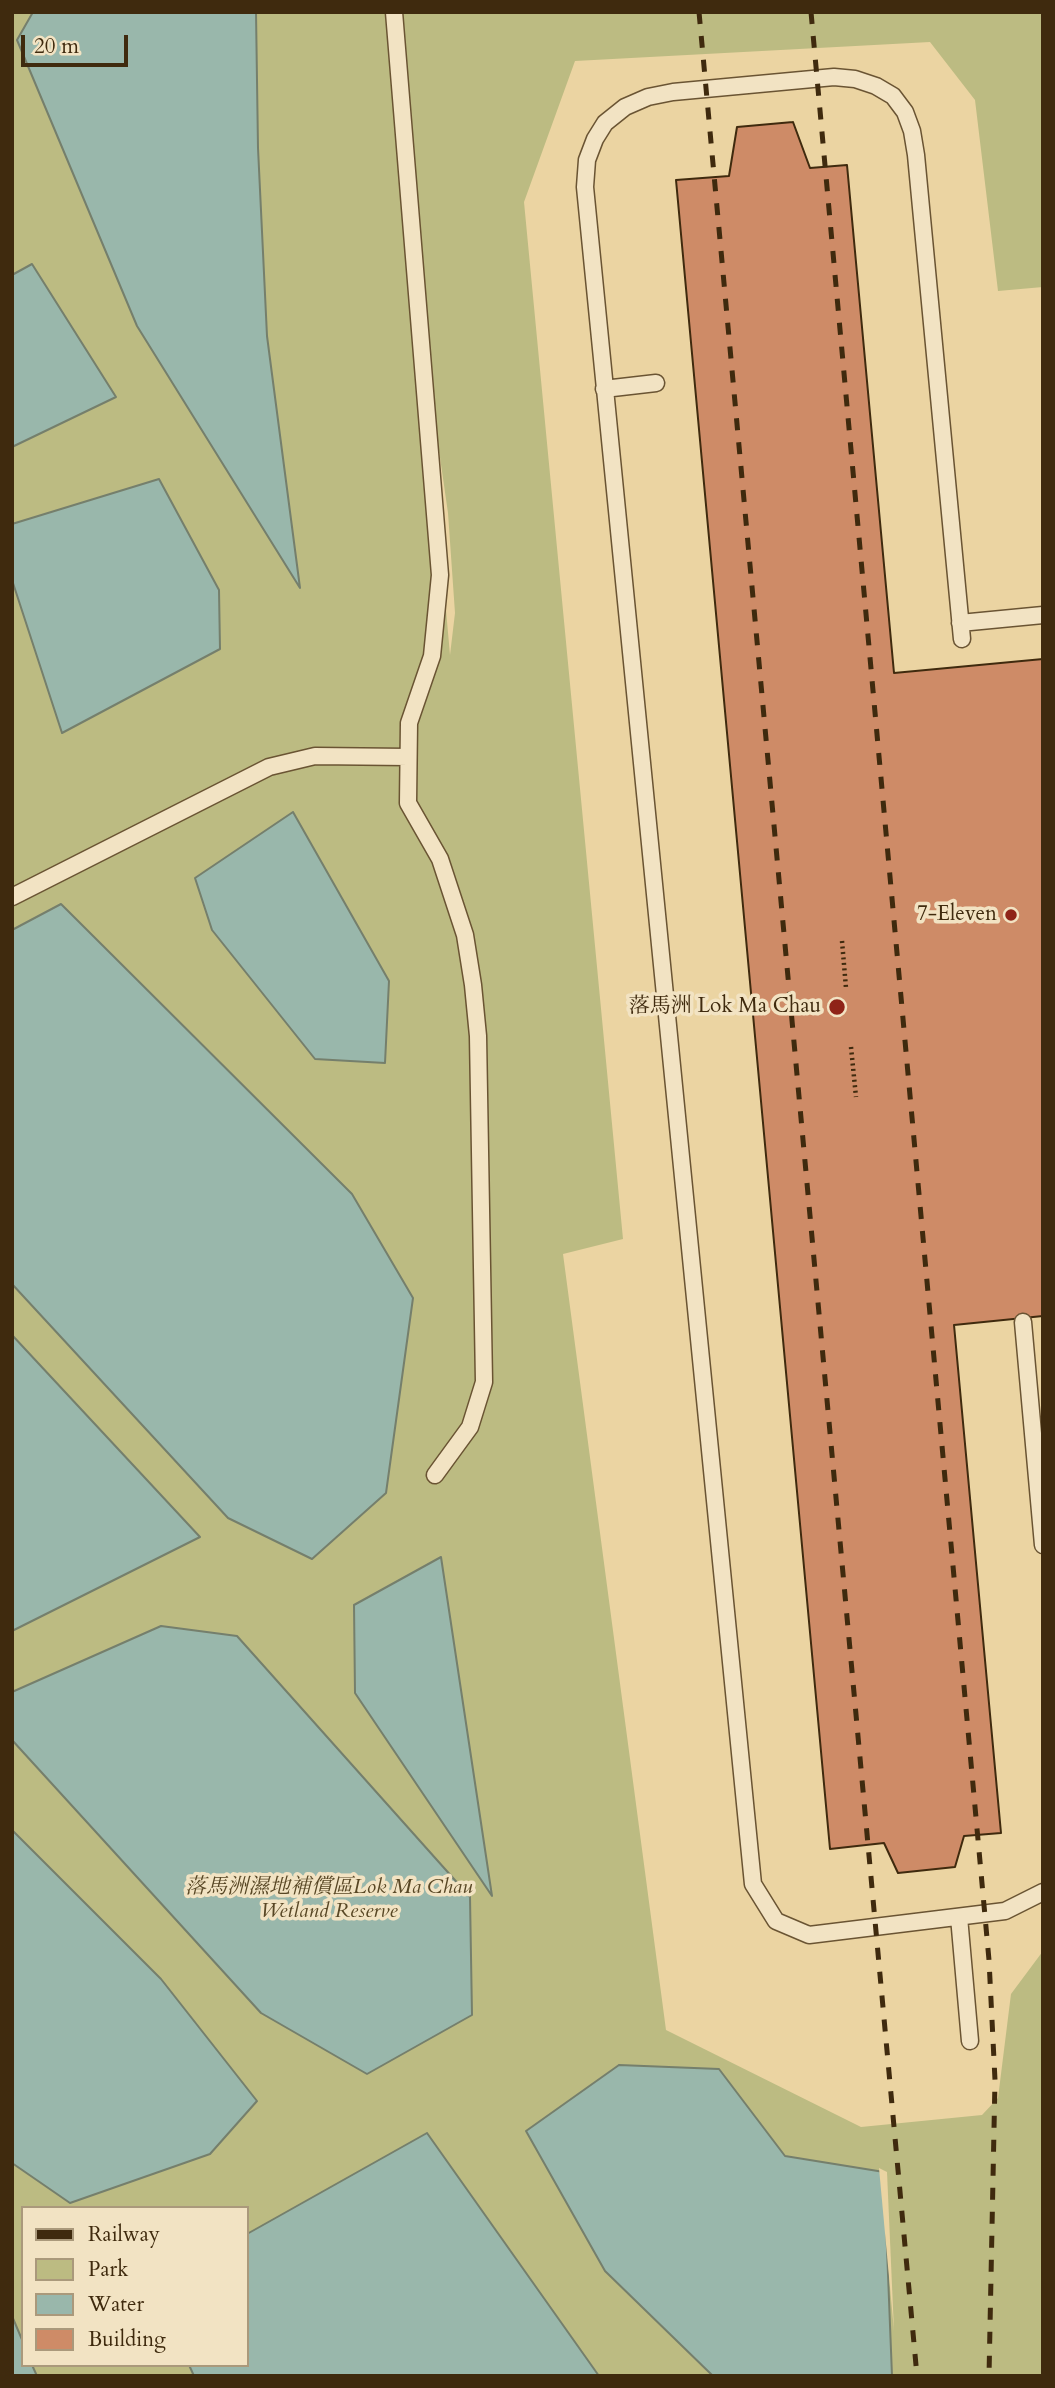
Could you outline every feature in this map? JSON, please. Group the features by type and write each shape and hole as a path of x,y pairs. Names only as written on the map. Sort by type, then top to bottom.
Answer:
{"lane":[{"path":"394,12 440,575 432,656 409,723 408,803 440,859 465,935 478,1036 484,1382 470,1427 435,1475"},
{"path":"1043,615 961,631 916,155 905,112 892,96 876,86 855,79 834,77 673,92 648,97 625,107 604,123 587,160 585,187 753,1884 776,1921 809,1935 1005,1911 1043,1892"},
{"path":"604,389 656,383"},
{"path":"12,897 269,767 315,756 408,757"},
{"path":"1023,1322 1037,1413 1043,1545"},
{"path":"959,1917 970,2041"}],"path":[{"path":"842,941 846,988"},
{"path":"851,1047 856,1097"}],"green space":[{"name":"落馬洲濕地補償區Lok Ma Chau Wetland Reserve","path":"12,12 1043,12 1043,287 998,291 975,100 930,42 575,61 524,202 623,1239 563,1254 666,2030 861,2127 982,2115 998,2098 1011,1994 1043,1951 1043,2376 12,2376","holes":["425,374 430,388 448,513 455,613 450,655"]}],"water":[{"path":"33,12 256,12 258,148 267,336 300,588 137,326 17,40"},
{"path":"32,264 116,397 12,447 12,275"},
{"path":"159,479 219,590 220,649 62,733 12,580 12,524"},
{"path":"293,812 389,981 385,1063 315,1059 212,930 195,878"},
{"path":"61,904 352,1194 413,1298 386,1493 312,1559 228,1518 12,1284 12,930"},
{"path":"12,1335 200,1537 12,1631"},
{"path":"441,1557 492,1896 355,1693 354,1605"},
{"path":"161,1626 237,1636 470,1897 472,2015 367,2074 261,2013 12,1740 12,1692"},
{"path":"12,1830 161,1979 257,2101 210,2154 70,2203 12,2163"},
{"path":"619,2065 719,2069 785,2156 884,2172 892,2376 713,2376 605,2271 526,2131"},
{"path":"427,2133 599,2376 194,2376 190,2367 248,2367 248,2233"},
{"path":"12,2316 21,2337 21,2367 33,2367 37,2376 12,2376"}],"pier":[{"path":"879,2168 887,2172 894,2331"}],"building":[{"path":"793,122 810,168 847,165 894,673 1043,659 1043,1316 954,1325 1001,1833 964,1836 955,1867 898,1873 884,1843 830,1849 676,180 729,176 737,127"}],"railway":[{"path":"699,12 917,2376"},
{"path":"811,12 989,1960 995,2080 989,2376"}],"place":[{"name":"7-Eleven","path":"1011,915"},
{"name":"落馬洲 Lok Ma Chau","path":"837,1007"}]}
